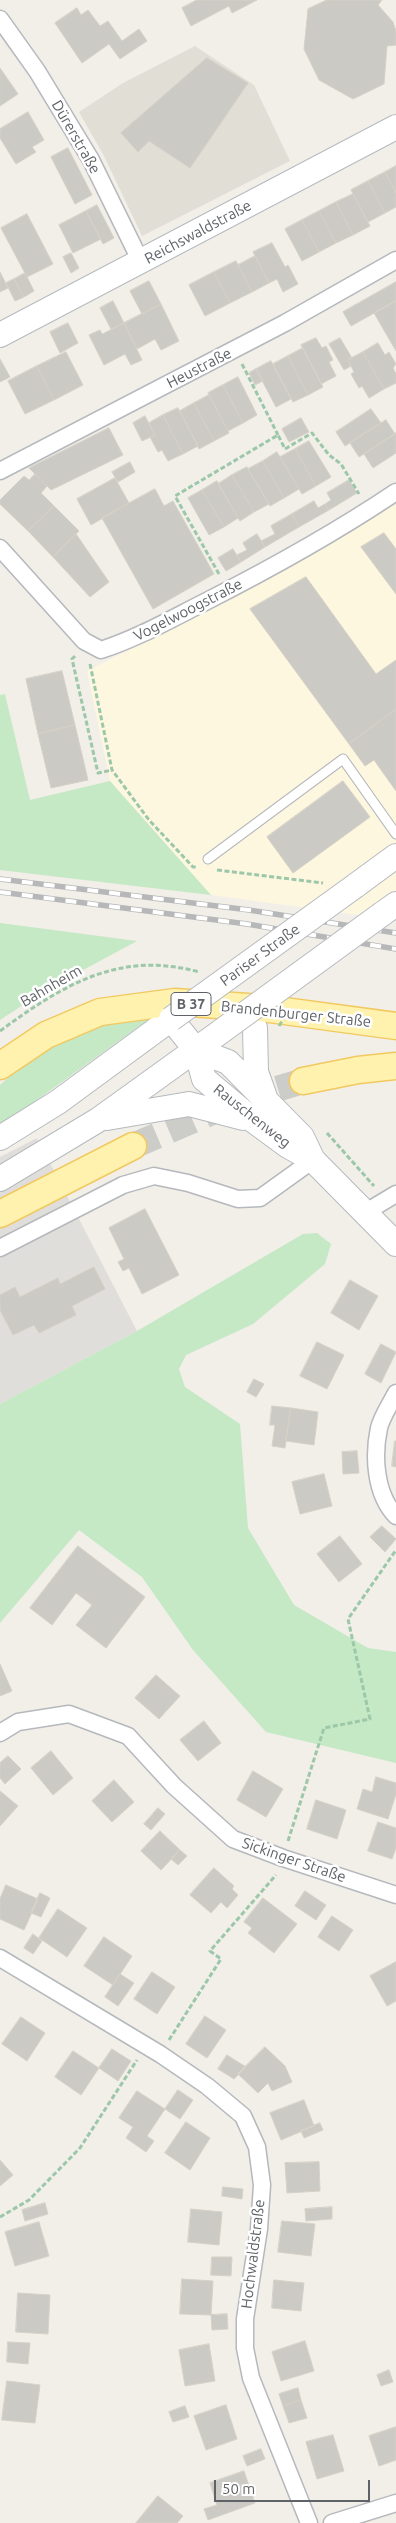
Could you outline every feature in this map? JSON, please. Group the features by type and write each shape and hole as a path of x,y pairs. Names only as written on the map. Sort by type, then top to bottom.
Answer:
{"main road":[{"name":"Brandenburger Straße","path":"0,1066 46,1035 100,1012 175,1002 262,1008 396,1026"},
{"path":"303,1082 358,1070 396,1066"},
{"path":"0,1214 133,1146"}],"street":[{"name":"Dürerstraße","path":"0,19 37,71 86,152 141,262"},
{"name":"Reichswaldstraße","path":"0,336 396,127"},
{"name":"Heustraße","path":"0,471 234,350 396,260"},
{"name":"Vogelwoogstraße","path":"101,650 128,641 228,590 396,492"},
{"path":"0,548 84,641 101,650"},
{"name":"Pariser Straße","path":"0,1138 58,1102 396,856"},
{"path":"0,1179 98,1120 389,909"},
{"path":"265,1099 255,1064 255,1028 269,996"},
{"path":"171,1019 196,1050"},
{"name":"Rauschenweg","path":"196,1050 228,1062 302,1137 314,1160"},
{"name":"Rauschenweg","path":"196,1050 204,1079 254,1121 288,1146 314,1160 396,1244"},
{"path":"98,1120 189,1104 254,1121"},
{"path":"0,1248 123,1185 154,1176 188,1183 238,1199 260,1198 314,1160"},
{"path":"366,1212 391,1197"},
{"path":"396,1393 379,1426 375,1461 380,1486 396,1516"},
{"name":"Sickinger Straße","path":"0,1733 18,1722 68,1714 128,1736 174,1786 233,1838 283,1858 396,1895"},
{"name":"Hochwaldstraße","path":"0,1958 160,2054 207,2086 243,2116 257,2147 262,2186 245,2319 245,2348 251,2378 309,2523"},
{"path":"332,2523 396,2503"}],"lane":[{"path":"208,859 343,759 396,834"}],"path":[{"path":"234,350 285,448 312,433 329,455 341,464 369,509"},
{"path":"228,590 175,496 278,435"},
{"path":"84,641 72,659 98,773 112,770"},
{"path":"101,650 89,665 112,770 150,820 193,867 203,868"},
{"path":"212,869 326,883"},
{"name":"Bahnheim","path":"0,1031 47,998 87,976 128,966 174,965 205,973"},
{"path":"322,1128 391,1197"},
{"path":"289,1836 324,1728 370,1719 348,1619 396,1550"},
{"path":"171,2038 221,1959 210,1951 274,1878"},
{"path":"0,2217 29,2200 80,2148 134,2065"}],"shaded area":[{"path":"195,46 254,85 290,161 142,236 104,156 79,112 123,83"},
{"path":"396,502 396,920 211,895 110,781 87,671 243,592"},
{"path":"37,1138 137,1331 0,1404 0,1157"}],"green space":[{"path":"5,694 30,800 110,781 211,895 0,870 0,695"},
{"path":"0,923 137,941 46,990 0,1020"},
{"path":"152,1017 20,1112 0,1123 0,1085 48,1047 65,1036 85,1028"},
{"path":"317,1233 331,1244 325,1264 253,1324 186,1355 179,1369 185,1387 240,1424 248,1528 294,1605 368,1648 396,1652 396,1763 266,1732 193,1650 142,1577 79,1530 0,1623 0,1404 137,1331 303,1234"}],"building":[{"path":"197,0 257,0 232,13 229,6 191,26 182,8"},
{"path":"327,0 382,0 378,5 393,22 396,31 396,45 387,46 384,84 353,99 319,80 304,49 308,9"},
{"path":"77,8 81,15 88,10 100,26 108,21 122,41 139,29 147,41 120,59 109,44 82,63 55,23"},
{"path":"207,58 248,83 190,168 149,141 138,152 121,133"},
{"path":"0,68 18,94 0,106"},
{"path":"28,112 44,140 32,147 36,152 16,164 0,138 0,129"},
{"path":"68,148 92,195 75,204 51,157"},
{"path":"396,166 396,193 385,172"},
{"path":"385,172 396,193 396,207 385,213 368,181"},
{"path":"368,181 385,213 368,222 351,190"},
{"path":"353,194 370,226 353,235 336,202"},
{"path":"336,202 353,235 336,243 319,211"},
{"path":"97,205 114,238 103,244 86,211"},
{"path":"86,211 101,239 73,253 59,225"},
{"path":"319,211 336,243 319,252 302,220"},
{"path":"27,214 53,264 27,277 1,228"},
{"path":"302,220 319,252 302,261 285,229"},
{"path":"272,243 285,267 288,265 298,284 283,292 277,279 269,283 253,252"},
{"path":"71,253 79,268 71,273 63,257"},
{"path":"255,256 269,283 252,292 238,265"},
{"path":"236,261 252,292 230,303 214,272"},
{"path":"0,272 8,288 0,292"},
{"path":"214,272 230,303 205,316 189,285"},
{"path":"25,273 34,291 24,297 14,279"},
{"path":"14,279 24,297 15,301 6,283"},
{"path":"149,281 161,304 142,314 130,291"},
{"path":"396,282 396,301 351,326 343,312"},
{"path":"113,301 124,323 111,329 100,308"},
{"path":"396,301 396,351 374,313"},
{"path":"161,304 179,341 161,350 155,339 137,349 124,323"},
{"path":"68,323 78,343 60,353 50,332"},
{"path":"124,323 142,360 131,365 125,354 104,365 89,335 100,330 102,334"},
{"path":"316,338 322,348 326,346 333,360 329,362 336,376 321,384 301,345"},
{"path":"340,338 352,358 348,360 351,366 344,370 329,344"},
{"path":"378,343 385,355 389,352 396,364 393,368 396,374 396,383 384,389 363,352"},
{"path":"303,348 323,387 308,395 288,356"},
{"path":"66,352 83,385 54,400 37,366"},
{"path":"363,352 384,389 369,398 362,386 359,388 351,374 354,372 348,360"},
{"path":"288,356 308,395 293,402 273,364"},
{"path":"0,359 10,377 0,382"},
{"path":"271,361 291,399 276,407 256,369"},
{"path":"37,366 54,400 25,414 8,381"},
{"path":"256,369 263,381 255,385 249,373"},
{"path":"238,377 257,415 243,423 223,385"},
{"path":"223,385 243,423 228,431 208,393"},
{"path":"209,395 229,433 214,441 194,403"},
{"path":"194,403 214,441 199,449 180,411"},
{"path":"178,408 198,446 183,454 163,415"},
{"path":"371,409 381,423 345,446 336,432"},
{"path":"163,415 183,454 168,461 162,450 158,452 150,437 155,435 149,423"},
{"path":"145,416 155,435 142,441 133,423"},
{"path":"301,418 309,432 289,442 282,429"},
{"path":"386,420 395,434 359,457 350,443"},
{"path":"109,428 123,455 51,490 29,468"},
{"path":"396,433 396,453 373,468 364,454"},
{"path":"309,441 331,477 316,486 295,449"},
{"path":"295,449 316,486 302,494 280,457"},
{"path":"277,452 299,489 284,498 263,461"},
{"path":"263,461 284,498 270,506 248,469"},
{"path":"130,462 135,472 118,482 112,472"},
{"path":"247,467 269,504 254,512 232,475"},
{"path":"35,474 47,486 41,493 54,506 28,531 0,504 0,500 24,476 29,480"},
{"path":"232,475 254,512 240,521 218,484"},
{"path":"115,478 129,503 91,525 77,499"},
{"path":"349,480 357,493 329,510 325,504 331,500 327,493"},
{"path":"217,481 238,518 224,527 202,490"},
{"path":"155,489 164,506 173,501 214,574 153,609 102,518"},
{"path":"202,490 224,527 209,535 188,498"},
{"path":"314,501 318,508 325,504 329,510 299,527 292,514"},
{"path":"54,506 79,531 53,557 28,531"},
{"path":"292,514 299,527 265,547 261,541 275,534 271,526"},
{"path":"384,533 396,549 396,594 361,547"},
{"path":"76,534 109,582 90,597 53,557"},
{"path":"257,534 265,547 241,562 237,555 247,550 243,543"},
{"path":"233,549 241,562 226,571 218,558"},
{"path":"306,577 376,674 396,660 396,709 349,744 250,609"},
{"path":"62,671 75,725 38,734 26,679"},
{"path":"396,709 396,791 374,760 365,766 349,744"},
{"path":"75,725 88,780 51,788 38,734"},
{"path":"343,781 370,817 293,873 267,837"},
{"path":"145,1209 179,1275 142,1294 129,1268 123,1271 118,1262 124,1259 109,1228"},
{"path":"94,1267 105,1289 72,1306 76,1315 39,1333 34,1325 13,1335 0,1310 0,1295 15,1287 20,1297 58,1278 60,1284"},
{"path":"350,1280 378,1296 359,1330 331,1313"},
{"path":"317,1342 344,1355 327,1389 300,1376"},
{"path":"381,1344 396,1352 381,1383 365,1374"},
{"path":"254,1379 264,1384 256,1397 247,1392"},
{"path":"272,1406 291,1408 285,1448 272,1446 275,1425 270,1425"},
{"path":"291,1408 318,1412 314,1445 286,1441"},
{"path":"396,1441 396,1467 392,1466"},
{"path":"357,1451 359,1473 343,1474 342,1452"},
{"path":"324,1474 332,1506 300,1514 292,1482"},
{"path":"382,1526 396,1539 385,1552 370,1537"},
{"path":"340,1536 362,1564 339,1582 317,1554"},
{"path":"78,1546 145,1597 106,1648 76,1625 92,1605 76,1593 52,1625 30,1608"},
{"path":"0,1664 12,1691 0,1696"},
{"path":"156,1675 180,1696 159,1719 135,1698"},
{"path":"204,1721 221,1743 198,1761 180,1740"},
{"path":"51,1751 73,1778 53,1795 31,1768"},
{"path":"8,1756 21,1769 5,1784 0,1778 0,1763"},
{"path":"253,1771 283,1789 266,1817 237,1800"},
{"path":"376,1777 396,1783 396,1794 388,1819 357,1809 363,1789 372,1792"},
{"path":"114,1780 134,1802 112,1822 92,1801"},
{"path":"0,1791 18,1806 0,1826"},
{"path":"316,1800 346,1810 337,1839 307,1829"},
{"path":"158,1808 165,1814 151,1830 144,1824"},
{"path":"378,1822 396,1828 396,1848 392,1859 368,1851"},
{"path":"160,1831 180,1850 161,1870 141,1851"},
{"path":"180,1850 187,1856 178,1865 171,1859"},
{"path":"214,1868 234,1886 232,1889 238,1895 227,1908 221,1902 211,1913 190,1895"},
{"path":"6,1885 38,1899 24,1930 0,1919 0,1899"},
{"path":"305,1891 326,1905 316,1920 295,1906"},
{"path":"40,1893 50,1898 41,1917 31,1913"},
{"path":"263,1898 297,1924 274,1953 248,1933 252,1928 244,1922"},
{"path":"58,1909 87,1928 67,1957 39,1938"},
{"path":"332,1916 353,1930 339,1951 318,1937"},
{"path":"33,1934 42,1941 33,1954 24,1948"},
{"path":"104,1937 132,1956 113,1985 84,1966"},
{"path":"396,1962 396,2001 387,2006 370,1976"},
{"path":"152,1972 175,1987 157,2014 134,1999"},
{"path":"120,1974 134,1983 118,2006 105,1997"},
{"path":"205,2016 226,2030 207,2058 186,2044"},
{"path":"21,2017 45,2033 27,2061 2,2044"},
{"path":"265,2047 285,2066 292,2082 272,2091 268,2083 258,2093 238,2074"},
{"path":"112,2049 131,2061 118,2081 99,2068"},
{"path":"73,2051 99,2068 81,2095 55,2077"},
{"path":"227,2055 246,2067 234,2079 218,2069"},
{"path":"178,2090 193,2100 180,2119 165,2109"},
{"path":"137,2091 165,2109 147,2136 154,2141 146,2152 126,2138 133,2127 119,2118"},
{"path":"304,2100 314,2126 281,2140 270,2113"},
{"path":"186,2122 210,2138 190,2170 165,2153"},
{"path":"320,2123 323,2130 304,2138 301,2131"},
{"path":"0,2160 13,2175 0,2186"},
{"path":"319,2162 320,2191 287,2193 285,2163"},
{"path":"223,2187 243,2189 242,2199 222,2196"},
{"path":"45,2203 48,2214 25,2221 22,2210"},
{"path":"332,2207 332,2219 306,2221 305,2209"},
{"path":"191,2209 222,2212 219,2245 188,2242"},
{"path":"282,2221 315,2224 311,2256 278,2252"},
{"path":"39,2222 49,2256 15,2266 5,2232"},
{"path":"212,2257 232,2257 231,2276 211,2275"},
{"path":"182,2279 213,2281 211,2315 180,2314"},
{"path":"274,2280 304,2283 301,2311 272,2308"},
{"path":"18,2293 50,2295 48,2334 16,2332"},
{"path":"227,2314 228,2329 212,2330 211,2315"},
{"path":"305,2341 314,2371 281,2381 272,2352"},
{"path":"8,2342 30,2343 28,2364 7,2362"},
{"path":"209,2344 215,2381 185,2386 179,2350"},
{"path":"389,2370 393,2382 381,2386 377,2375"},
{"path":"7,2381 40,2385 35,2423 2,2420"},
{"path":"298,2388 301,2400 283,2406 279,2394"},
{"path":"301,2400 307,2418 289,2423 283,2406"},
{"path":"226,2405 237,2439 206,2450 194,2416"},
{"path":"185,2406 189,2417 173,2422 169,2412"},
{"path":"396,2427 396,2460 379,2466 369,2436"},
{"path":"333,2435 344,2471 317,2479 306,2442"},
{"path":"261,2449 265,2459 247,2466 243,2456"},
{"path":"244,2471 255,2503 208,2520 204,2509 217,2505 210,2483"},
{"path":"158,2496 183,2516 177,2523 136,2523"}],"tunnel":[{"path":"133,1146 240,1100 303,1081"}],"railway":[{"path":"0,879 249,910 396,933"},
{"path":"0,892 247,924 396,949"}]}
